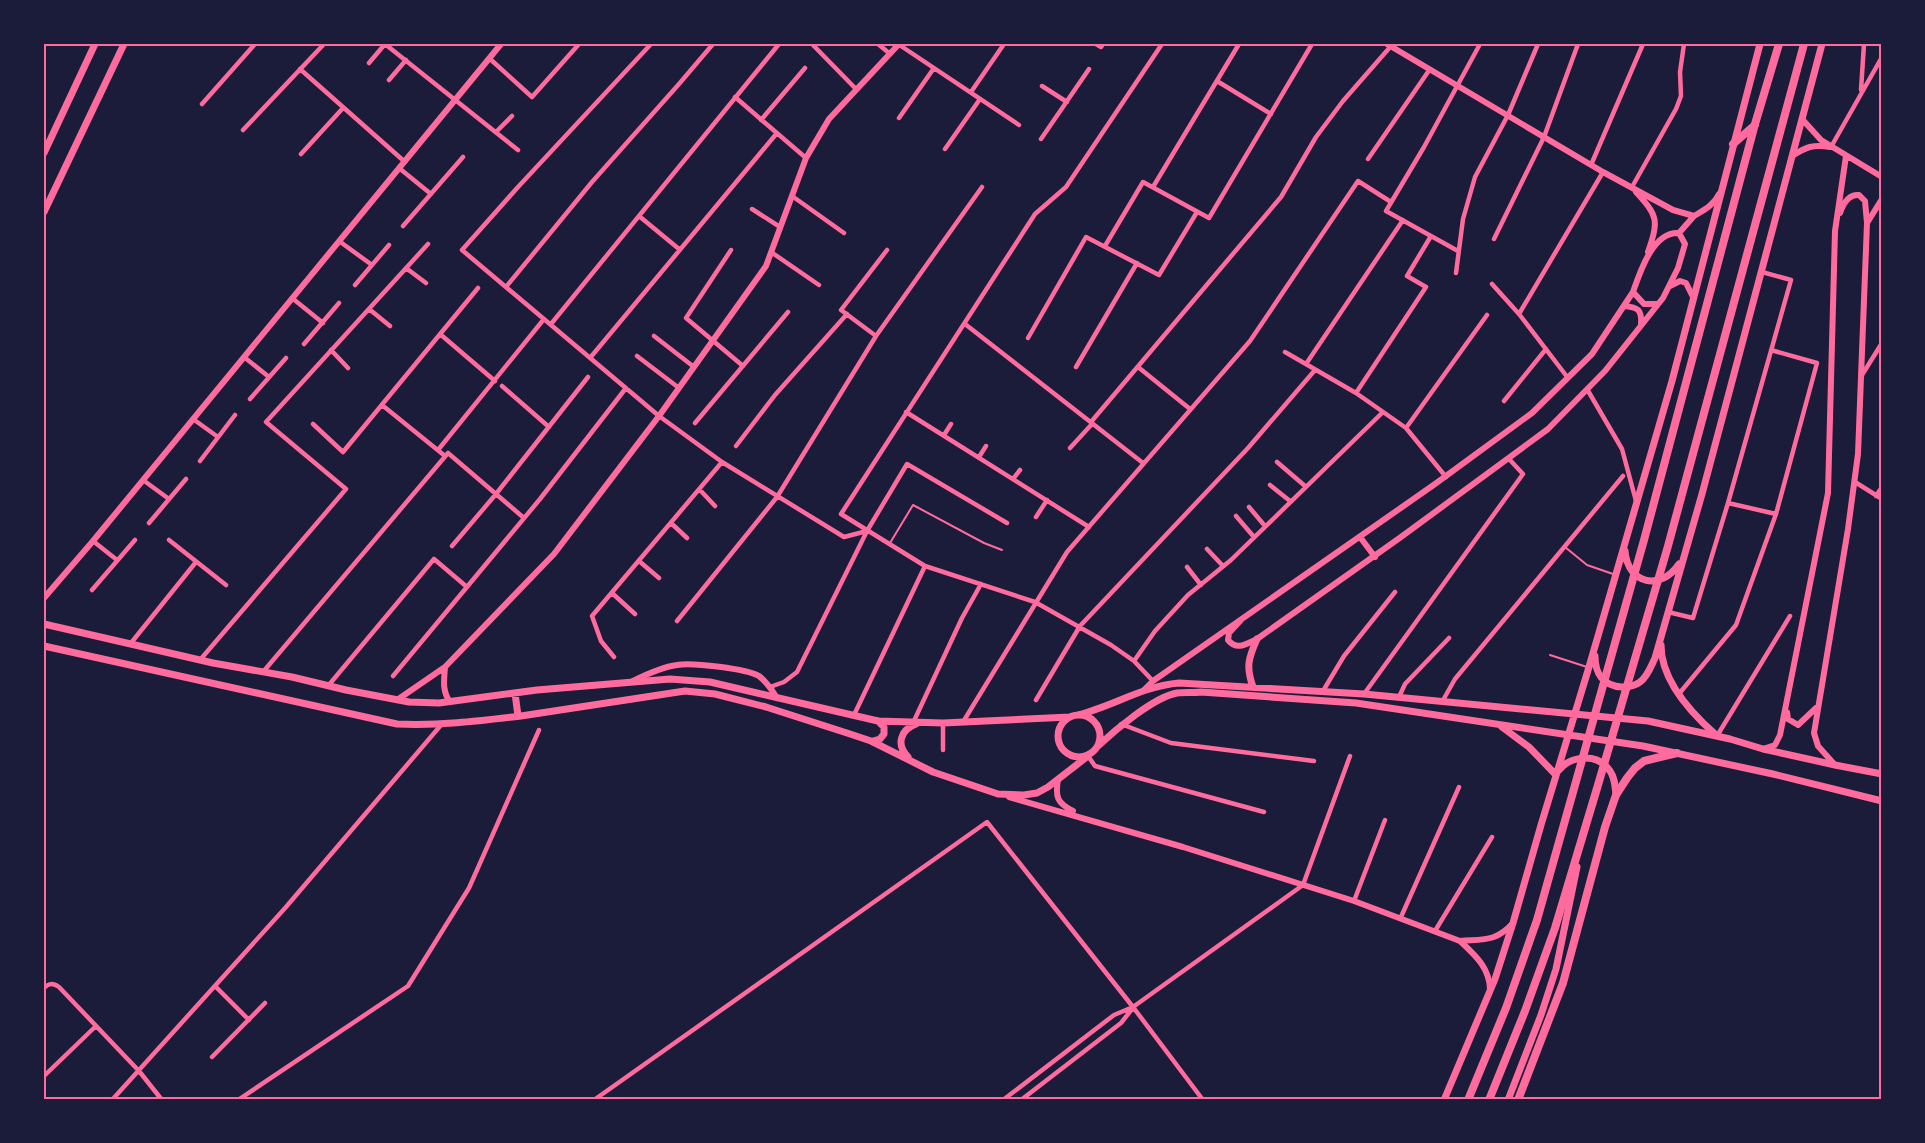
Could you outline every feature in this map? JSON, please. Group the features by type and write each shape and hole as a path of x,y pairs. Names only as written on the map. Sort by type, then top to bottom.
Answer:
{"highway":[{"path":"1468,1100 1506,1008 1537,920 1644,540 1755,124 1779,44"},
{"path":"1490,1100 1555,928 1668,546 1804,44"},
{"path":"1733,144 1755,124"},
{"path":"1518,1100 1563,982 1605,827 1616,795 1626,778 1644,761 1677,753"}],"main road":[{"path":"44,153 95,44"},
{"path":"44,212 124,44"},
{"path":"1444,1100 1490,991 1513,922 1636,504 1694,297 1760,44"},
{"path":"1596,644 1595,666 1599,676 1609,684 1629,687 1639,683 1646,675 1654,658 1702,494 1822,44"},
{"path":"1625,543 1625,559 1629,568 1636,576 1647,581 1654,582 1664,579 1674,571 1682,558"},
{"path":"44,624 200,660 396,701 424,704 630,682 690,679 878,721 943,723 1074,716 1090,718 1095,722 1100,734 1098,746"},
{"path":"1661,637 1661,655 1678,695 1695,717 1718,736 1763,749 1881,774"},
{"path":"1253,687 1248,673 1249,657 1257,639"},
{"path":"44,646 397,724 441,725 698,691 766,707 871,741 933,772 998,794 1037,793 1058,780 1088,756 1121,724 1176,693 1201,693 1356,704 1643,746 1881,801"},
{"path":"1088,756 1069,755 1060,745 1058,732 1064,720 1095,711 1157,686 1179,683 1364,694 1648,721 1730,739"},
{"path":"515,693 518,716"},
{"path":"1411,711 1413,699"},
{"path":"871,741 880,740 884,734 884,727 878,721"},
{"path":"922,723 906,730 902,738 902,748 907,756 933,772"},
{"path":"1500,726 1529,747 1556,775"},
{"path":"1556,775 1562,766 1571,760 1583,758 1598,761 1605,764 1613,776 1616,795"},
{"path":"1508,1100 1556,969 1582,837"}],"street":[{"path":"202,104 255,44"},
{"path":"243,130 324,44"},
{"path":"369,63 385,44 518,150"},
{"path":"44,598 501,44"},
{"path":"489,58 532,97 579,44"},
{"path":"651,44 462,250 659,416 722,462 844,537 867,531"},
{"path":"506,287 592,182 713,44"},
{"path":"550,324 779,44"},
{"path":"812,44 856,89"},
{"path":"878,44 889,53"},
{"path":"396,701 445,667 554,554 659,416 766,266 806,158 829,119 889,53 899,44 1019,124"},
{"path":"971,92 1004,44"},
{"path":"1154,681 1134,661 1080,626 1035,602 925,566 841,514 1035,214 1066,187 1162,44"},
{"path":"1153,188 1239,44"},
{"path":"1105,246 1143,182 1209,218 1312,44"},
{"path":"1458,252 1386,211 1425,147 1480,44"},
{"path":"1456,273 1463,219 1475,177 1508,115 1538,44"},
{"path":"1494,239 1544,137 1578,44"},
{"path":"1591,165 1643,44"},
{"path":"1632,187 1676,110 1681,96 1680,72 1684,44"},
{"path":"1861,93 1864,44"},
{"path":"1070,448 1281,197 1316,136 1389,45 1603,172 1673,210 1694,216"},
{"path":"1831,147 1881,57"},
{"path":"389,80 406,60"},
{"path":"761,120 806,68"},
{"path":"899,118 934,68"},
{"path":"300,69 405,162"},
{"path":"1041,139 1089,69"},
{"path":"1368,159 1430,69"},
{"path":"1217,81 1271,114"},
{"path":"1042,86 1066,102"},
{"path":"735,97 806,158"},
{"path":"945,148 980,99"},
{"path":"301,154 343,108"},
{"path":"496,132 513,116"},
{"path":"1802,119 1821,140 1881,177"},
{"path":"590,358 777,133"},
{"path":"1792,156 1805,147 1821,145 1831,147"},
{"path":"1763,749 1775,745 1780,735 1828,493 1836,231 1846,156"},
{"path":"403,226 463,158"},
{"path":"399,168 431,194"},
{"path":"1520,314 1603,172"},
{"path":"963,722 1066,552 1250,341 1358,181 1391,202"},
{"path":"1644,263 1659,240 1668,234 1679,233 1694,216 1716,200 1723,185"},
{"path":"677,621 777,497 876,336 982,187"},
{"path":"1143,691 1240,620 1446,477 1532,413 1592,354 1633,292 1653,237 1655,220 1651,207 1632,187"},
{"path":"1835,765 1818,746 1814,733 1858,454 1867,223 1865,201 1859,195 1848,198 1842,208 1836,231"},
{"path":"792,196 843,233"},
{"path":"1867,223 1881,199"},
{"path":"752,209 780,227"},
{"path":"1028,338 1086,237 1159,275 1197,212"},
{"path":"639,216 679,249"},
{"path":"1306,364 1403,220"},
{"path":"1240,620 1229,633 1228,640 1240,647 1257,639 1375,557 1548,429 1605,371 1658,304 1678,268 1684,244 1679,233"},
{"path":"1356,393 1426,287 1407,276 1431,236"},
{"path":"339,241 372,265"},
{"path":"200,660 346,489 266,422 428,244"},
{"path":"355,285 389,245"},
{"path":"731,250 686,318 743,366"},
{"path":"876,336 841,310 886,250"},
{"path":"771,252 819,285"},
{"path":"1076,367 1137,263"},
{"path":"406,268 426,283"},
{"path":"1668,612 1693,618 1791,280 1762,272"},
{"path":"1670,286 1680,281 1686,283 1694,297"},
{"path":"1492,284 1520,314 1568,378"},
{"path":"313,424 343,452 478,288"},
{"path":"1633,292 1644,304 1658,304"},
{"path":"292,298 323,323"},
{"path":"304,344 339,303"},
{"path":"1624,306 1639,310 1642,315 1641,325"},
{"path":"369,309 390,326"},
{"path":"695,423 788,312"},
{"path":"736,446 776,395 847,314"},
{"path":"1406,428 1487,315"},
{"path":"438,450 544,319"},
{"path":"965,324 1143,463"},
{"path":"440,334 495,381"},
{"path":"654,336 694,367"},
{"path":"1862,375 1881,343"},
{"path":"1504,401 1546,349"},
{"path":"331,350 348,368"},
{"path":"1771,350 1817,363 1831,360"},
{"path":"1284,352 1356,393 1406,428 1446,477"},
{"path":"638,356 679,388"},
{"path":"244,357 269,377"},
{"path":"250,399 286,358"},
{"path":"1678,695 1736,625 1776,514 1817,363"},
{"path":"1138,367 1190,410"},
{"path":"1036,700 1080,626 1248,447 1315,370"},
{"path":"452,546 588,377"},
{"path":"502,386 549,427"},
{"path":"393,676 524,518 626,388"},
{"path":"1587,389 1622,449 1630,472 1636,504"},
{"path":"382,405 524,518"},
{"path":"906,412 1089,527"},
{"path":"1134,661 1155,631 1188,595 1254,537 1383,412"},
{"path":"200,461 235,415"},
{"path":"193,419 218,437"},
{"path":"944,435 951,424"},
{"path":"979,458 986,446"},
{"path":"263,672 446,455"},
{"path":"1364,694 1523,474 1509,459"},
{"path":"614,657 601,641 592,616 722,462"},
{"path":"1277,462 1305,486"},
{"path":"770,687 790,678 800,667 867,531 907,464 1007,523"},
{"path":"1013,479 1020,470"},
{"path":"1442,702 1455,680 1623,476"},
{"path":"149,523 186,478"},
{"path":"143,480 169,499"},
{"path":"1855,482 1881,499"},
{"path":"1270,485 1290,501"},
{"path":"1876,496 1881,487"},
{"path":"700,490 715,506"},
{"path":"1036,517 1047,500"},
{"path":"1728,502 1776,514"},
{"path":"1249,507 1265,526"},
{"path":"1236,516 1254,537"},
{"path":"671,523 687,538"},
{"path":"1360,537 1375,557"},
{"path":"92,590 135,540"},
{"path":"169,540 226,585"},
{"path":"93,541 117,560"},
{"path":"1207,549 1223,566"},
{"path":"328,686 434,559 467,587"},
{"path":"639,561 659,578"},
{"path":"131,643 196,562"},
{"path":"854,715 925,566"},
{"path":"1187,567 1201,585"},
{"path":"913,723 981,584"},
{"path":"1323,692 1344,656 1395,592"},
{"path":"612,593 635,614"},
{"path":"1718,736 1791,616"},
{"path":"1398,698 1406,684 1449,638"},
{"path":"630,682 656,670 679,664 730,668 757,674 777,698"},
{"path":"445,667 444,688 450,702"},
{"path":"1786,705 1788,719 1798,725 1817,707"},
{"path":"943,723 943,750"},
{"path":"1121,724 1170,743 1314,761"},
{"path":"112,1100 286,907 441,725"},
{"path":"238,1100 408,986 469,888 539,730"},
{"path":"1088,756 1095,766 1264,812"},
{"path":"1003,1100 1114,1015 1133,1007 1303,885 1350,756"},
{"path":"1058,780 1057,794 1063,806 1110,825"},
{"path":"1401,917 1460,787"},
{"path":"998,794 1110,825 1401,917 1460,941 1483,964 1490,979 1490,991"},
{"path":"1354,901 1385,820"},
{"path":"594,1100 987,822 1203,1100"},
{"path":"1435,931 1492,837"},
{"path":"1460,941 1497,938 1513,922"},
{"path":"44,988 48,984 59,987 139,1071 162,1100"},
{"path":"215,986 249,1020"},
{"path":"212,1057 266,1003"},
{"path":"1021,1100 1121,1023 1133,1007"},
{"path":"44,1076 96,1026"}],"lane":[{"path":"890,543 913,505 984,543 1002,550"},
{"path":"1565,547 1587,565 1616,575"},
{"path":"1550,655 1589,667"}]}
